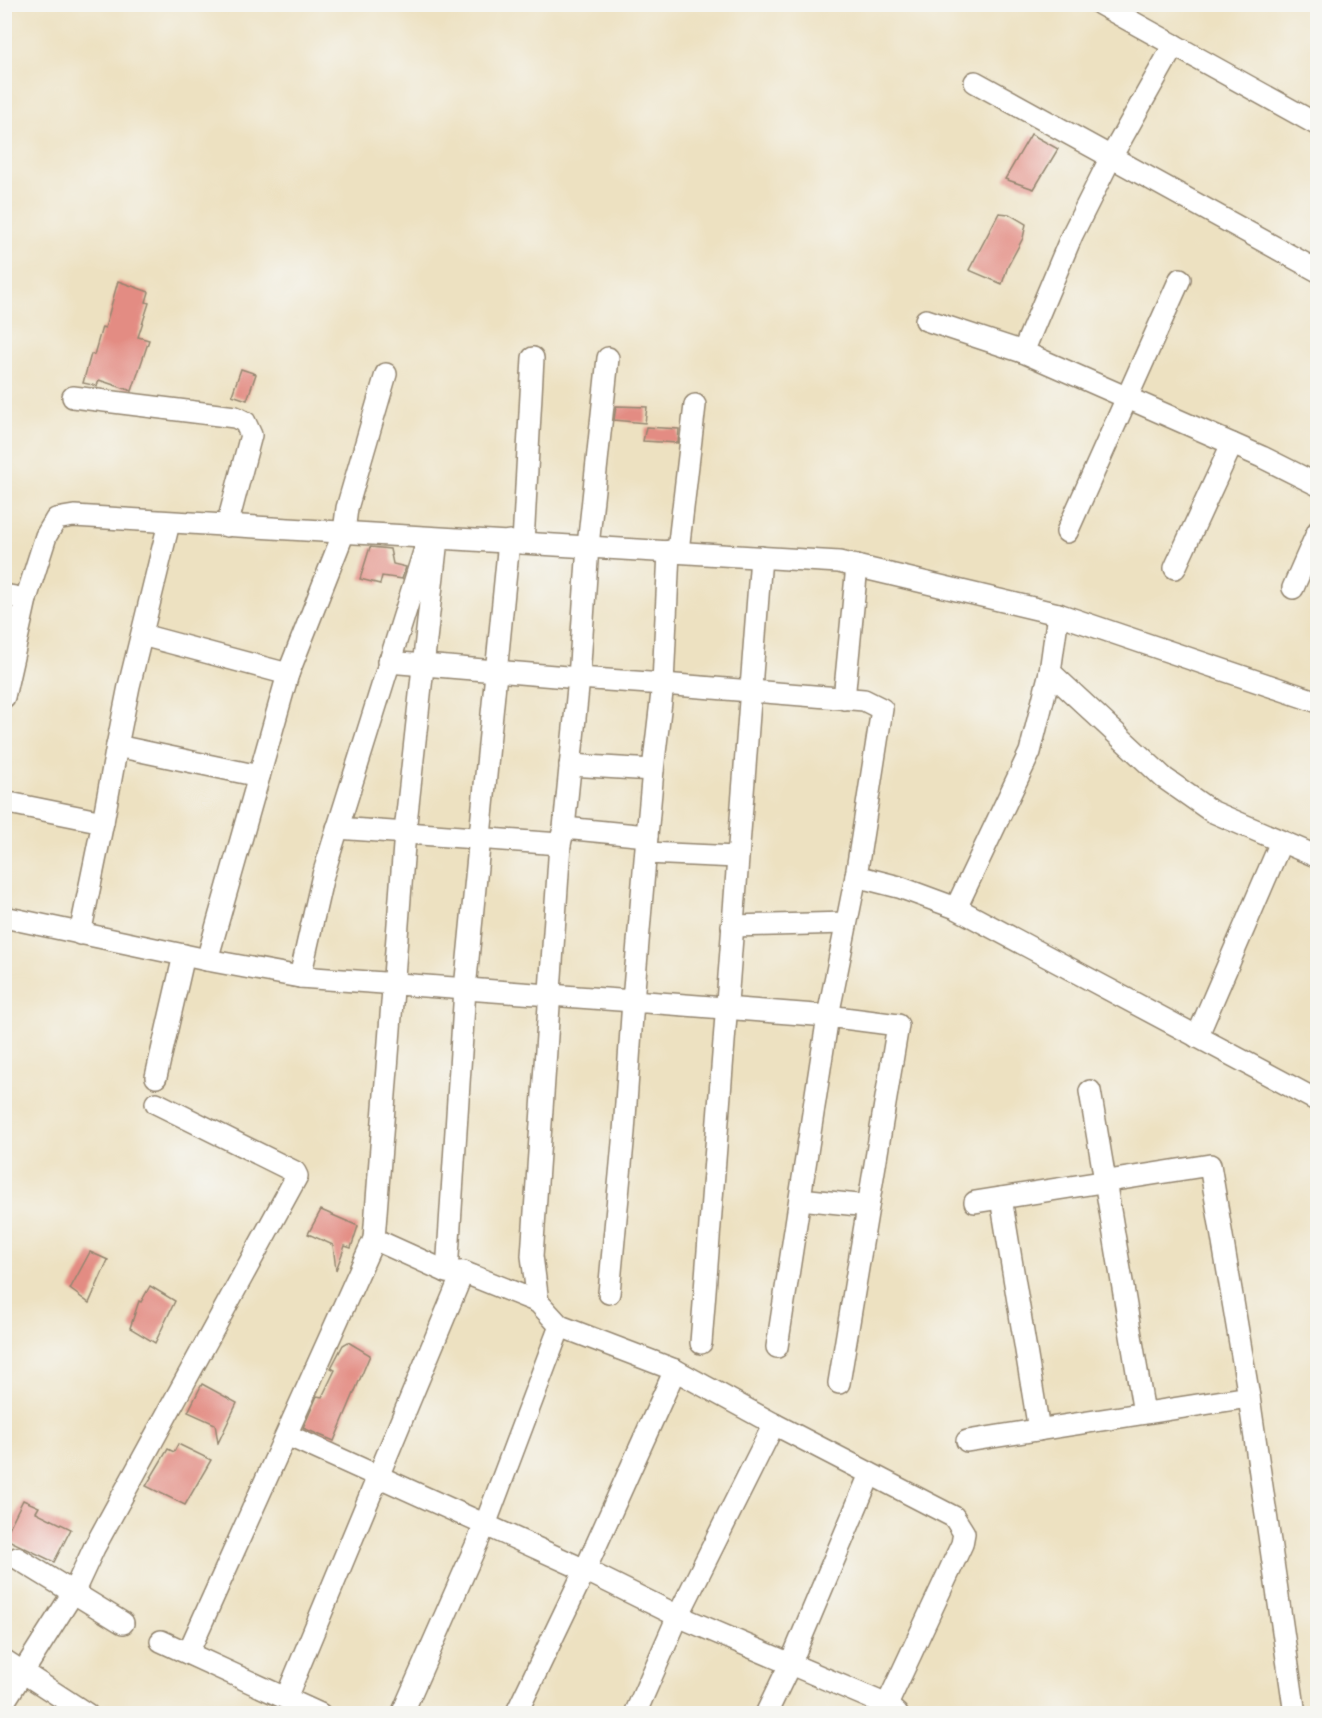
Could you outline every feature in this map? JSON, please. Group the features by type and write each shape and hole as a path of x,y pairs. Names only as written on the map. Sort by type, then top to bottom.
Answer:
{"street":[{"path":"1100,4 1317,125"},
{"path":"1023,352 1072,235 1111,157 1174,45"},
{"path":"975,81 1317,271"},
{"path":"1067,532 1180,279"},
{"path":"926,320 1023,352 1232,444 1317,485"},
{"path":"286,1698 378,1476 455,1272 465,989 495,671 516,542 532,358"},
{"path":"538,1302 532,1256 562,836 579,678 588,546 608,358"},
{"path":"207,960 288,674 344,532 347,508 386,374"},
{"path":"73,397 235,417 245,422 251,435 227,526"},
{"path":"609,1293 652,770 663,684 674,551 695,405"},
{"path":"1174,567 1232,444"},
{"path":"4,697 26,599 46,536 56,519 74,516 839,562 1058,614 1317,702"},
{"path":"80,934 117,747 169,523"},
{"path":"1293,588 1313,555 1317,531"},
{"path":"300,977 323,875 337,828 388,662 433,539"},
{"path":"188,1653 374,1239 405,832 433,539"},
{"path":"701,1343 761,556"},
{"path":"844,699 857,566"},
{"path":"4,595 26,599"},
{"path":"956,908 1030,752 1050,672 1058,614"},
{"path":"142,635 288,674"},
{"path":"388,662 844,699 873,703 882,712 856,876 828,1016 777,1347"},
{"path":"1050,672 1164,778 1211,811 1317,857"},
{"path":"117,747 259,776"},
{"path":"570,765 652,770"},
{"path":"4,802 103,822"},
{"path":"337,828 480,837 562,836 737,857"},
{"path":"1197,1037 1281,842"},
{"path":"856,876 899,887 956,908 1317,1101"},
{"path":"4,917 207,960 300,977 551,996 726,1006 898,1025 839,1383"},
{"path":"732,926 846,923"},
{"path":"156,1077 184,955"},
{"path":"1090,1091 1144,1413"},
{"path":"4,1702 73,1593 94,1548 297,1176 295,1172 156,1103"},
{"path":"975,1202 1210,1165 1249,1397 1295,1713"},
{"path":"1001,1198 1039,1430"},
{"path":"800,1199 868,1206"},
{"path":"287,1435 585,1570 678,1616 791,1662 889,1711 962,1544 963,1533 960,1524 945,1511 774,1424 675,1370 560,1326 538,1302 374,1239"},
{"path":"402,1713 485,1525 560,1326"},
{"path":"516,1713 585,1570 675,1370"},
{"path":"967,1441 1249,1397"},
{"path":"635,1713 678,1616 774,1424"},
{"path":"766,1713 791,1662 870,1474"},
{"path":"17,1558 123,1623"},
{"path":"161,1641 320,1713"},
{"path":"4,1660 87,1713"}],"building":[{"path":"1031,134 1058,149 1034,189 1005,179"},
{"path":"999,213 1009,214 1026,224 1023,238 1008,266 1002,284 969,270"},
{"path":"118,281 149,292 146,302 149,303 138,337 149,340 132,391 99,380 97,386 83,383 91,354 94,355 102,327 105,328"},
{"path":"241,369 256,374 247,400 232,395"},
{"path":"616,406 647,407 645,423 614,420"},
{"path":"646,427 679,429 678,443 643,441"},
{"path":"370,547 390,549 393,564 406,567 402,579 382,576 380,584 360,579"},
{"path":"321,1210 358,1226 351,1248 345,1246 336,1270 333,1245 308,1234"},
{"path":"90,1252 108,1260 89,1303 70,1289"},
{"path":"150,1286 175,1301 155,1343 130,1328 139,1301 141,1302"},
{"path":"348,1342 370,1355 334,1441 303,1428 317,1396 322,1397 335,1370 331,1368 343,1345"},
{"path":"202,1384 237,1403 218,1443 215,1424 188,1412"},
{"path":"178,1444 211,1460 185,1505 146,1486 168,1449 174,1452"},
{"path":"23,1500 39,1507 36,1512 71,1529 54,1562 4,1538"}]}
